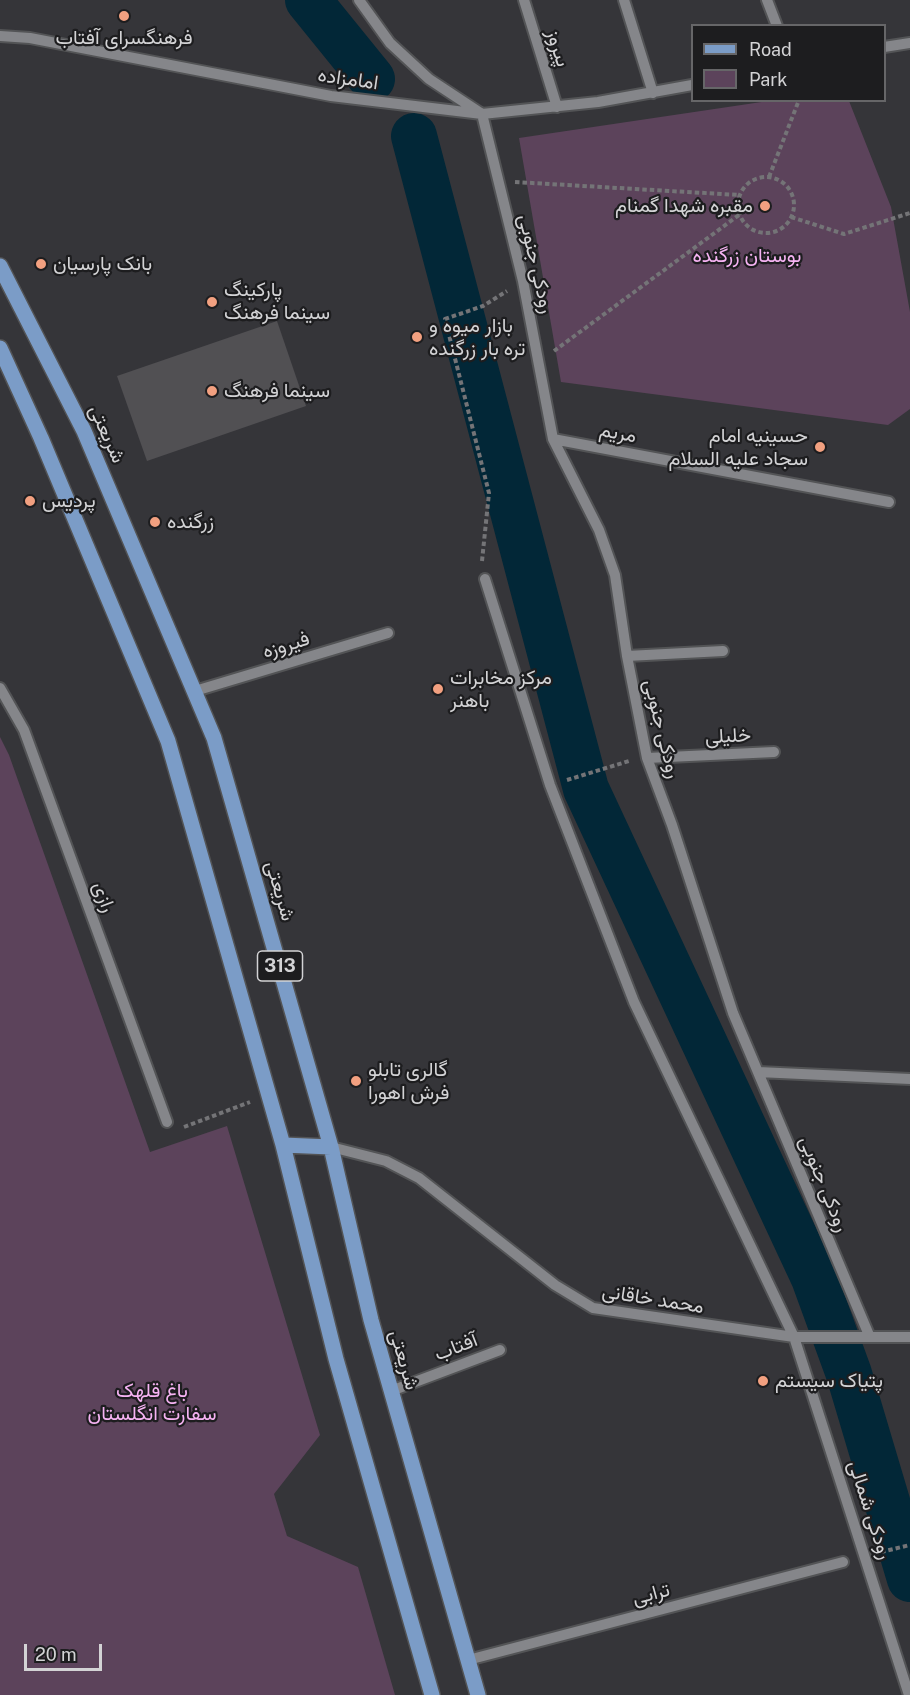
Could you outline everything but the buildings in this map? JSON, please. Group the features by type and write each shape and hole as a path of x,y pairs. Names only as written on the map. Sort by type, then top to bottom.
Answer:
{"main road":[{"name":"شریعتی","path":"0,266 84,431 214,738 331,1147 370,1320 478,1695"},
{"name":"313","path":"0,348 42,438 168,741 283,1145 336,1359 432,1695"},
{"path":"283,1145 331,1147"}],"street":[{"path":"359,0 390,44 429,79 482,114"},
{"name":"پیروز","path":"524,0 557,106"},
{"path":"624,0 653,93"},
{"path":"767,0 776,24"},
{"name":"امامزاده","path":"0,36 30,38 331,96 482,114 653,93 691,85"},
{"path":"886,47 910,43"},
{"name":"رودکی جنوبی","path":"482,114 523,281 553,439 605,545 615,574 627,656 647,758 676,836 733,1013 869,1335"},
{"name":"مریم","path":"553,439 889,502"},
{"path":"485,579 550,786 634,1002 794,1337"},
{"name":"فیروزه","path":"195,692 388,633"},
{"path":"627,656 723,651"},
{"name":"رازی","path":"0,688 24,730 167,1122"},
{"name":"خلیلی","path":"647,758 774,752"},
{"path":"758,1072 910,1079"},
{"name":"محمد خاقانی","path":"331,1147 386,1161 418,1178 555,1285 593,1308 794,1337 869,1335 910,1337"},
{"name":"رودکی شمالی","path":"794,1337 909,1695"},
{"name":"آفتاب","path":"391,1391 500,1350"},
{"name":"ترابی","path":"468,1660 843,1563"}],"path":[{"path":"770,177 798,102"},
{"path":"770,177 778,179 790,191 794,200 791,217 778,230 769,233 751,229 739,215 739,195 751,181 770,177"},
{"path":"498,181 739,195"},
{"path":"791,217 844,234 910,213"},
{"path":"537,363 739,215"},
{"path":"485,579 482,566 489,493 445,319 483,306 523,281"},
{"path":"564,781 623,762"},
{"path":"167,1122 171,1132 269,1095"},
{"path":"879,1553 910,1545"}],"green space":[{"name":"بوستان زرگنده","path":"762,102 849,102 891,207 910,312 910,409 888,425 561,382 519,138"},
{"name":"باغ قلهک سفارت انگلستان","path":"0,737 9,755 150,1152 227,1126 320,1435 274,1494 287,1536 358,1567 395,1695 0,1695"}],"waterway":[{"path":"308,0 372,79"},
{"path":"414,136 586,789 814,1278 849,1374 910,1579"}],"place":[{"name":"فرهنگسرای آفتاب","path":"124,16"},
{"name":"مقبره شهدا گمنام","path":"765,206"},
{"name":"بانک پارسیان","path":"41,264"},
{"name":"پارکینگ سینما فرهنگ","path":"212,302"},
{"name":"بازار میوه و تره بار زرگنده","path":"417,337"},
{"name":"سینما فرهنگ","path":"212,391"},
{"name":"حسینیه امام سجاد علیه السلام","path":"820,447"},
{"name":"پردیس","path":"30,501"},
{"name":"زرگنده","path":"155,522"},
{"name":"مرکز مخابرات باهنر","path":"438,689"},
{"name":"گالری تابلو فرش اهورا","path":"356,1081"},
{"name":"پتیاک سیستم","path":"763,1381"}]}
